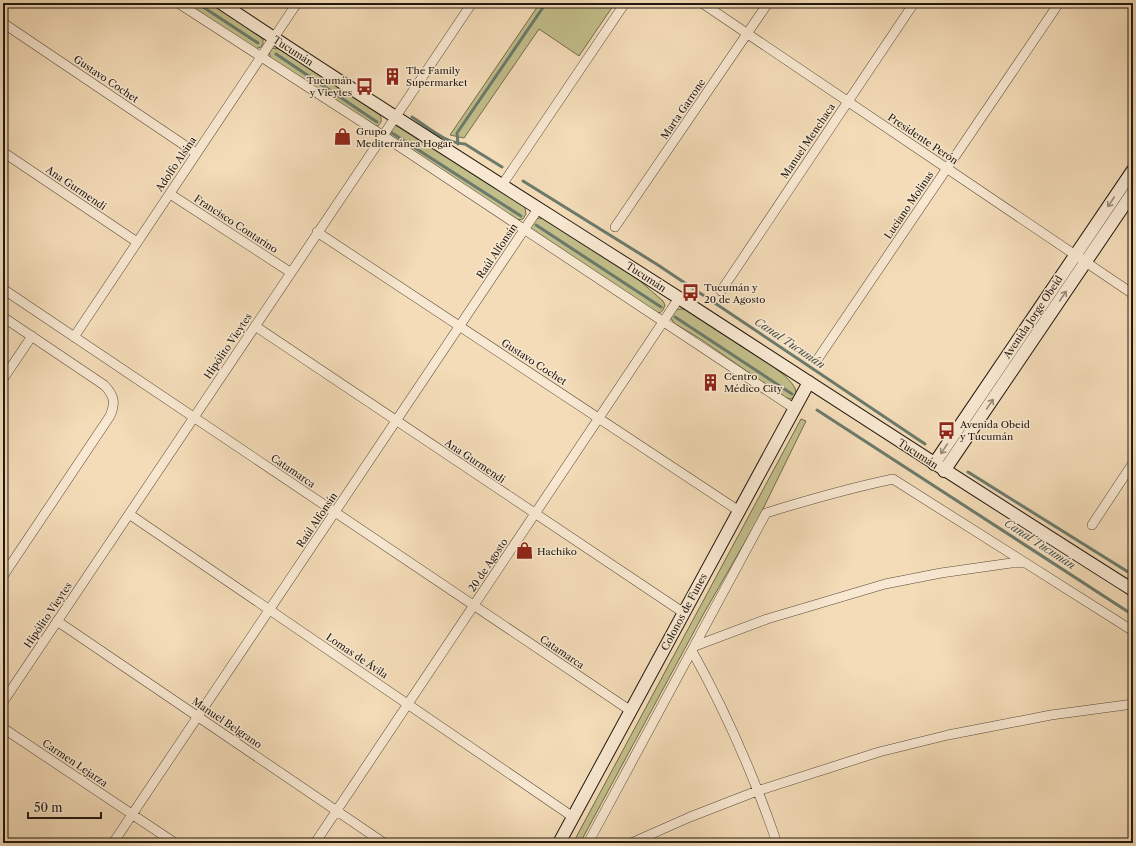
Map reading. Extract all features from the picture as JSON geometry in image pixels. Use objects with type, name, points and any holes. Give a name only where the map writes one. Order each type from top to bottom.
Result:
[{"type":"main road","name":"Tucumán","points":[[221,3],[394,117],[679,298],[944,471],[1133,590]]},
{"type":"main road","name":"Avenida Jorge Obeid","points":[[934,464],[1133,170]]},
{"type":"main road","name":"Avenida Jorge Obeid","points":[[944,471],[1133,192]]},
{"type":"main road","name":"Colonos de Funes","points":[[559,843],[809,382]]},
{"type":"street","points":[[178,3],[382,136],[794,409]]},
{"type":"street","name":"Adolfo Alsina","points":[[74,337],[297,3]]},
{"type":"street","name":"Hipólito Vieytes","points":[[3,702],[290,272],[472,3]]},
{"type":"street","points":[[502,185],[625,3]]},
{"type":"street","name":"Presidente Perón","points":[[702,3],[1133,294]]},
{"type":"street","name":"Marta Garrone","points":[[615,226],[768,3]]},
{"type":"street","name":"Manuel Menchaca","points":[[721,291],[914,3]]},
{"type":"street","name":"Luciano Molinas","points":[[817,360],[1059,3]]},
{"type":"street","name":"Gustavo Cochet","points":[[3,24],[196,153]]},
{"type":"street","name":"Ana Gurmendi","points":[[3,152],[137,242]]},
{"type":"street","name":"Francisco Contarino","points":[[170,194],[290,272]]},
{"type":"street","name":"Raúl Alfonsín","points":[[113,843],[538,208]]},
{"type":"street","name":"Gustavo Cochet","points":[[318,232],[739,511]]},
{"type":"street","name":"Catamarca","points":[[3,289],[631,711]]},
{"type":"street","name":"20 de Agosto","points":[[315,843],[679,298]]},
{"type":"street","points":[[3,317],[104,385],[111,392],[114,400],[114,408],[110,416],[3,576]]},
{"type":"street","name":"Ana Gurmendi","points":[[254,326],[684,613]]},
{"type":"street","points":[[3,379],[32,336]]},
{"type":"street","points":[[1092,525],[1133,463]]},
{"type":"street","points":[[588,843],[766,513],[810,499],[893,479],[1133,631]]},
{"type":"street","name":"Lomas de Ávila","points":[[129,514],[573,817]]},
{"type":"street","points":[[693,648],[767,619],[885,584],[948,572],[1024,562]]},
{"type":"street","name":"Manuel Belgrano","points":[[57,621],[384,843]]},
{"type":"street","points":[[693,648],[726,716],[777,843]]},
{"type":"street","points":[[631,843],[690,817],[757,791],[879,752],[948,735],[1051,715],[1133,704]]},
{"type":"street","name":"Carmen Lejarza","points":[[3,728],[175,843]]},
{"type":"shaded area","points":[[187,3],[212,3],[263,39],[263,44],[261,47],[255,49]]},
{"type":"shaded area","points":[[540,3],[615,3],[579,56],[539,29],[464,138],[450,135]]},
{"type":"shaded area","points":[[272,48],[280,49],[380,115],[381,120],[378,126],[373,126],[271,59],[269,52]]},
{"type":"shaded area","points":[[395,125],[518,201],[525,208],[526,214],[523,219],[516,220],[388,135]]},
{"type":"shaded area","points":[[539,218],[546,219],[632,274],[663,301],[665,305],[663,310],[660,313],[656,312],[530,229],[533,220]]},
{"type":"shaded area","points":[[679,309],[685,309],[710,324],[745,346],[777,369],[795,388],[795,397],[791,399],[784,397],[702,340],[674,323],[671,316]]},
{"type":"shaded area","points":[[801,419],[806,421],[757,521],[704,613],[580,843],[573,843]]},
{"type":"waterway","name":"Canal Tucumán","points":[[197,3],[258,43]]},
{"type":"waterway","points":[[458,144],[457,133],[546,3]]},
{"type":"waterway","name":"Canal Tucumán","points":[[276,54],[377,122]]},
{"type":"waterway","name":"Canal Tucumán","points":[[412,117],[444,138],[465,144],[502,167]]},
{"type":"waterway","name":"Canal Tucumán","points":[[392,133],[521,216]]},
{"type":"waterway","name":"Canal Tucumán","points":[[523,181],[658,265],[925,444]]},
{"type":"waterway","name":"Canal Tucumán","points":[[536,225],[661,307]]},
{"type":"waterway","name":"Canal Tucumán","points":[[675,317],[792,394]]},
{"type":"waterway","name":"Canal Tucumán","points":[[817,410],[1133,615]]},
{"type":"waterway","name":"Canal Tucumán","points":[[968,472],[1133,575]]},
{"type":"place","name":"The Family Supermarket","points":[[393,76]]},
{"type":"place","name":"Tucumán y Vieytes","points":[[365,86]]},
{"type":"place","name":"Grupo Mediterránea Hogar","points":[[343,137]]},
{"type":"place","name":"Tucumán y 20 de Agosto","points":[[691,293]]},
{"type":"place","name":"Centro Médico City","points":[[711,382]]},
{"type":"place","name":"Avenida Obeid y Tucumán","points":[[947,430]]},
{"type":"place","name":"Hachiko","points":[[524,551]]}]
